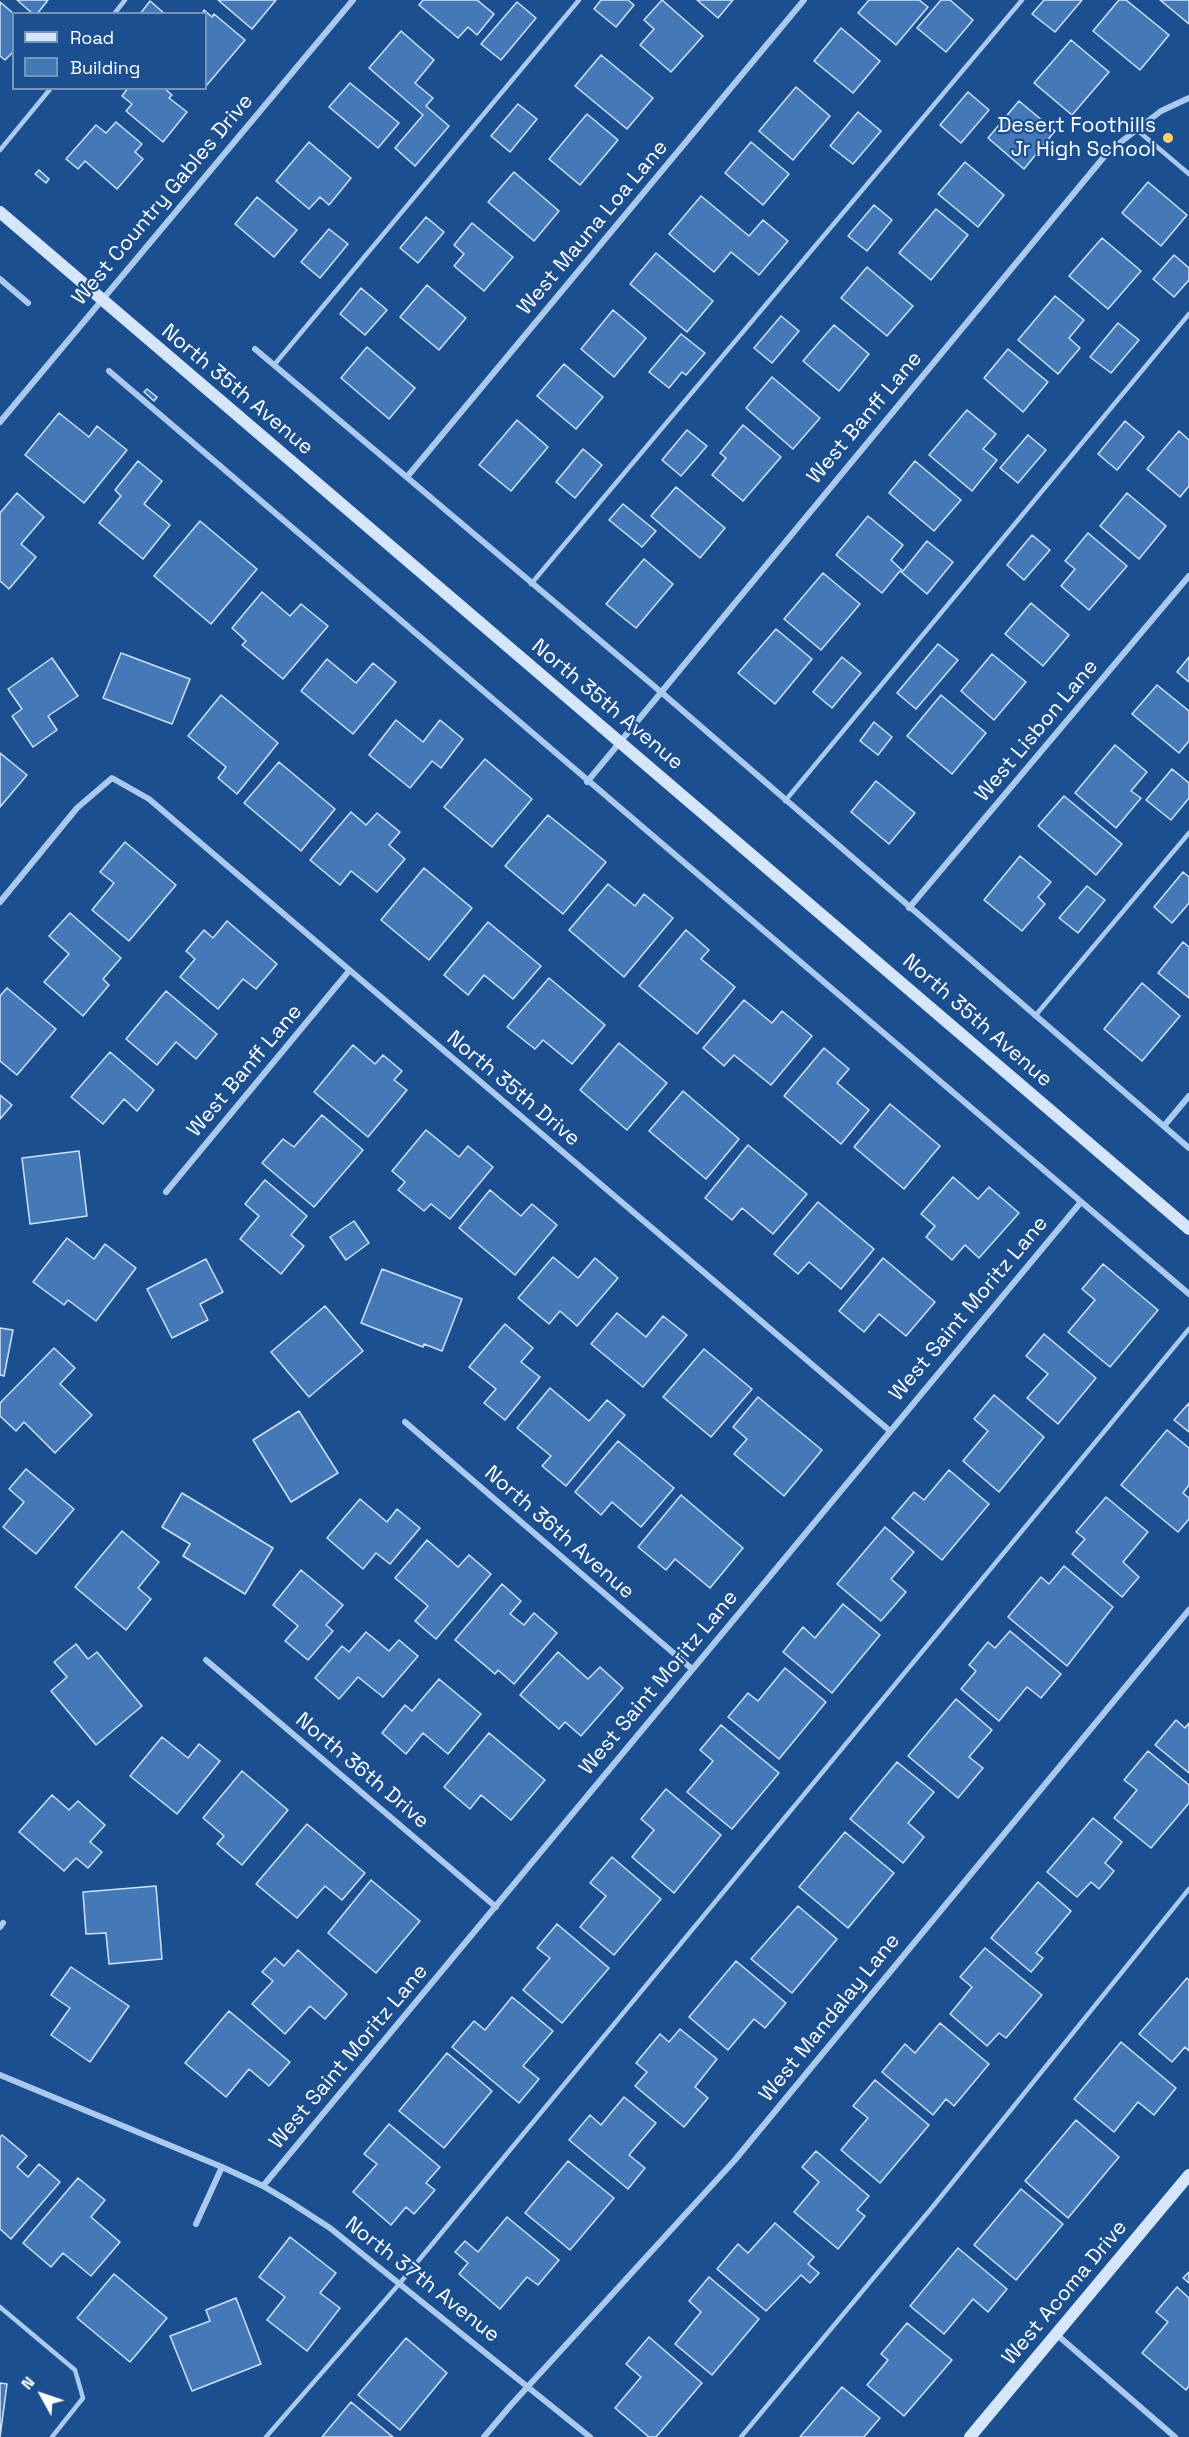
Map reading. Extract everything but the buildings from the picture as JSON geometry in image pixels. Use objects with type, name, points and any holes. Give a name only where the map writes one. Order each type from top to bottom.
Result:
[{"type":"main road","name":"North 35th Avenue","points":[[0,212],[1189,1229]]},
{"type":"main road","name":"West Acoma Drive","points":[[970,2437],[1189,2175]]},
{"type":"street","name":"West Country Gables Drive","points":[[0,422],[353,0]]},
{"type":"street","name":"West Mauna Loa Lane","points":[[407,477],[804,0]]},
{"type":"street","name":"West Banff Lane","points":[[587,782],[1108,152],[1161,111],[1189,98]]},
{"type":"street","points":[[0,279],[28,303]]},
{"type":"street","name":"North 35th Avenue","points":[[255,349],[661,692],[1189,1148]]},
{"type":"street","points":[[109,371],[587,782],[1189,1294]]},
{"type":"street","name":"West Lisbon Lane","points":[[909,908],[1189,576]]},
{"type":"street","name":"North 35th Drive","points":[[0,902],[77,808],[112,778],[149,799],[890,1431]]},
{"type":"street","name":"West Banff Lane","points":[[166,1192],[349,971]]},
{"type":"street","points":[[1164,1126],[1189,1096]]},
{"type":"street","name":"West Saint Moritz Lane","points":[[263,2186],[1081,1202]]},
{"type":"street","name":"North 36th Avenue","points":[[405,1422],[692,1669]]},
{"type":"street","name":"West Mandalay Lane","points":[[484,2437],[734,2161],[1189,1610]]},
{"type":"street","name":"North 36th Drive","points":[[206,1660],[496,1907]]},
{"type":"street","name":"North 37th Avenue","points":[[0,2075],[263,2186],[330,2228],[590,2437]]},
{"type":"street","points":[[196,2224],[222,2167]]},
{"type":"street","points":[[1056,2334],[1175,2437]]},
{"type":"lane","points":[[116,12],[125,0]]},
{"type":"lane","points":[[274,365],[579,0]]},
{"type":"lane","points":[[531,584],[1022,0]]},
{"type":"lane","points":[[0,150],[49,90]]},
{"type":"lane","points":[[1137,130],[1189,174]]},
{"type":"lane","points":[[785,801],[1189,314]]},
{"type":"lane","points":[[1035,1016],[1189,833]]},
{"type":"lane","points":[[266,2437],[400,2283],[1189,1329]]},
{"type":"lane","points":[[741,2437],[935,2204],[1189,1889]]},
{"type":"lane","points":[[0,2307],[75,2370],[83,2398],[52,2437]]},
{"type":"place","name":"Desert Foothills Jr High School","points":[[1168,138]]}]
